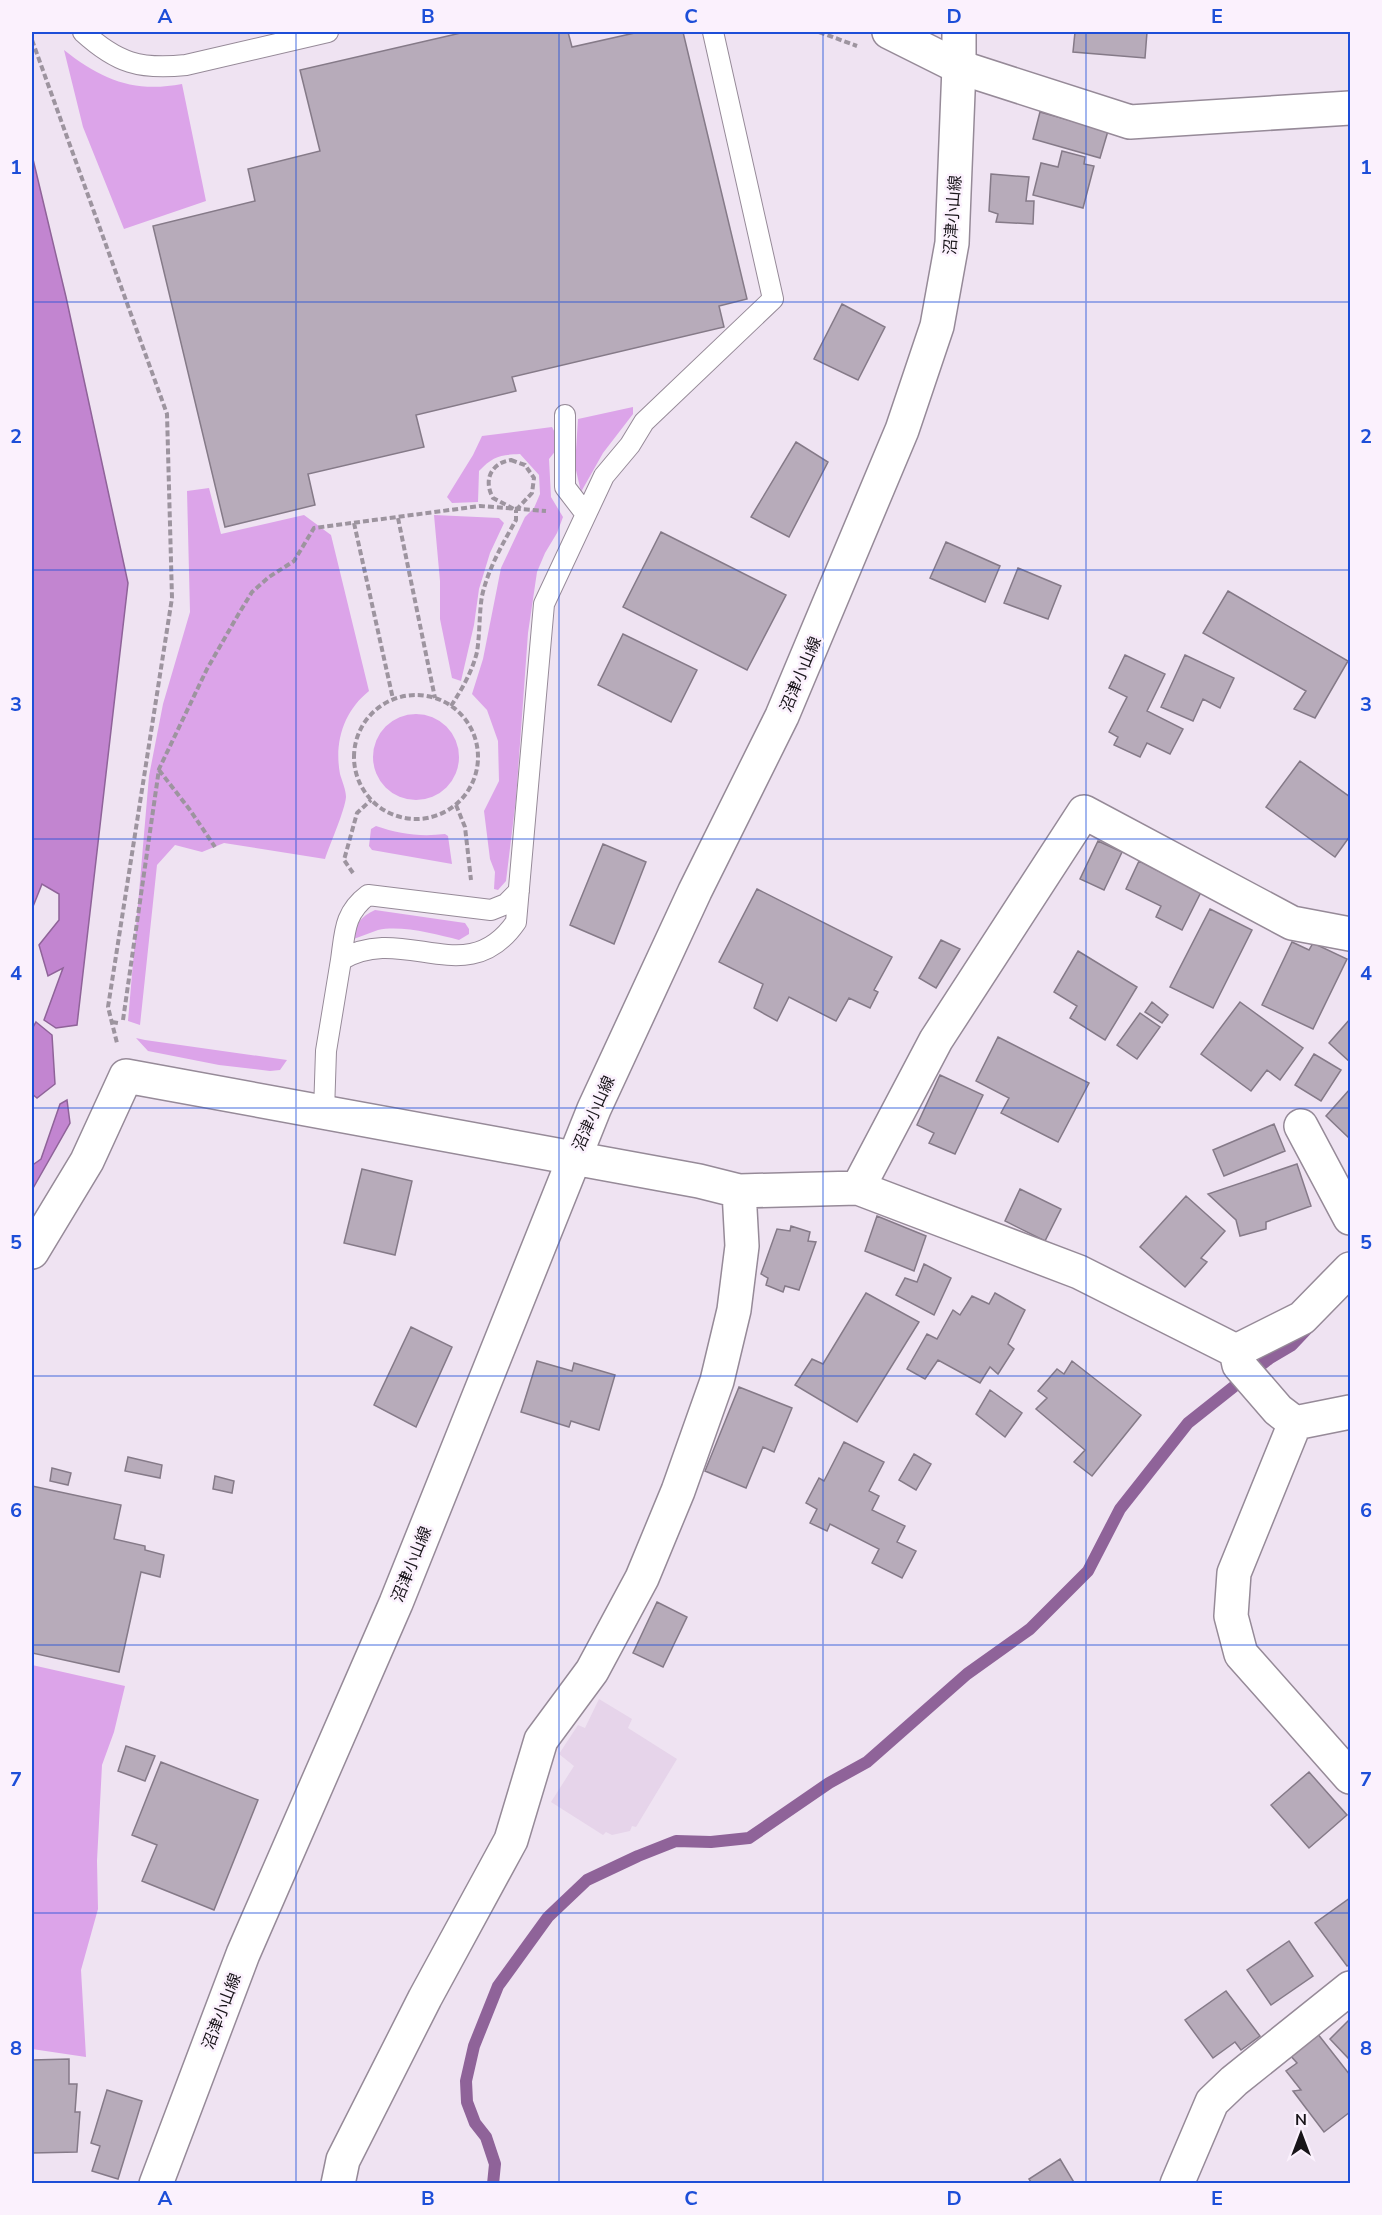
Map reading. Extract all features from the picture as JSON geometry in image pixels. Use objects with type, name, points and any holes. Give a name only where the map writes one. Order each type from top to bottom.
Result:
[{"type":"street","points":[[889,32],[959,67],[1130,122],[1350,108]]},
{"type":"street","name":"沼津小山線","points":[[156,2184],[243,1954],[396,1603],[573,1159],[694,891],[782,716],[902,430],[937,326],[952,243],[959,32]]},
{"type":"street","points":[[858,1188],[936,1040],[1084,812],[1292,923],[1350,934]]},
{"type":"street","points":[[32,1252],[87,1161],[126,1076],[699,1181],[739,1191],[858,1188],[1079,1272],[1238,1358],[1286,1417]]},
{"type":"street","points":[[1301,1126],[1350,1218]]},
{"type":"street","points":[[338,2184],[343,2160],[425,1998],[511,1840],[541,1740],[592,1671],[642,1578],[678,1491],[717,1381],[734,1310],[742,1246],[739,1191]]},
{"type":"street","points":[[1238,1358],[1302,1318],[1350,1269]]},
{"type":"street","points":[[1286,1417],[1350,1412]]},
{"type":"street","points":[[1286,1417],[1233,1573],[1232,1616],[1241,1654],[1350,1777]]},
{"type":"street","points":[[1177,2184],[1212,2103],[1233,2081],[1350,1988]]},
{"type":"lane","points":[[82,32],[113,57],[162,68],[186,65],[328,32]]},
{"type":"lane","points":[[341,960],[350,954],[376,947],[466,956],[480,953],[506,937],[516,922],[544,604],[604,476],[630,445],[644,422],[773,299],[713,32]]},
{"type":"lane","points":[[566,415],[565,487],[585,513]]},
{"type":"lane","points":[[324,1112],[326,1052],[345,931],[356,904],[368,895],[491,910],[506,904],[519,891]]},
{"type":"path","points":[[32,40],[167,414],[172,598],[108,1006],[126,1076]]},
{"type":"path","points":[[451,706],[466,683],[477,651],[482,597],[489,573],[516,520],[516,510],[532,493],[534,478],[525,465],[511,460],[504,461],[492,470],[489,477],[490,492],[499,503],[516,510]]},
{"type":"path","points":[[112,1022],[121,1022],[159,769],[207,669],[252,592],[269,577],[294,561],[314,528],[480,506],[585,513]]},
{"type":"path","points":[[398,518],[435,698]]},
{"type":"path","points":[[354,524],[393,699]]},
{"type":"path","points":[[424,695],[435,698],[444,701],[460,713],[472,730],[478,749],[477,770],[469,789],[456,805],[438,816],[418,819],[397,817],[378,807],[364,793],[355,774],[353,754],[357,734],[368,716],[384,703],[403,696],[424,695]]},
{"type":"path","points":[[159,769],[214,847]]},
{"type":"path","points":[[368,895],[344,860],[357,813],[371,800]]},
{"type":"path","points":[[456,805],[465,827],[475,908]]},
{"type":"shaded area","points":[[64,50],[92,69],[119,82],[149,87],[182,84],[206,201],[124,229],[83,127]]},
{"type":"shaded area","points":[[32,155],[66,297],[128,583],[77,1025],[56,1028],[44,1020],[63,968],[48,976],[39,945],[59,920],[59,894],[42,884],[32,909]]},
{"type":"shaded area","points":[[633,407],[633,414],[603,453],[581,492],[575,466],[578,419]]},
{"type":"shaded area","points":[[552,427],[561,444],[549,459],[551,497],[563,517],[537,572],[528,633],[516,799],[506,881],[498,890],[494,889],[495,872],[490,859],[484,811],[499,781],[498,741],[487,710],[472,694],[483,659],[501,568],[525,517],[534,508],[540,494],[539,475],[520,454],[502,456],[488,462],[479,471],[478,502],[452,503],[447,497],[482,436]]},
{"type":"shaded area","points":[[209,488],[221,534],[304,515],[331,535],[369,691],[353,708],[340,739],[338,762],[346,797],[325,859],[224,843],[202,852],[175,845],[157,865],[140,1025],[128,1021],[149,776],[163,704],[190,612],[187,491]]},
{"type":"shaded area","points":[[434,515],[499,518],[504,523],[490,553],[479,589],[474,625],[461,681],[452,678],[440,619],[440,581]]},
{"type":"shaded area","points":[[416,714],[440,721],[452,733],[459,757],[452,781],[440,793],[416,800],[392,793],[380,781],[373,757],[380,733],[392,721]]},
{"type":"shaded area","points":[[376,826],[410,834],[445,834],[448,836],[452,864],[372,850],[369,846],[371,829]]},
{"type":"shaded area","points":[[375,910],[465,923],[469,934],[459,940],[418,931],[387,929],[351,940],[359,922]]},
{"type":"shaded area","points":[[36,1022],[52,1035],[55,1084],[37,1098],[32,1094],[32,1029]]},
{"type":"shaded area","points":[[136,1038],[287,1060],[280,1070],[270,1071],[219,1065],[148,1051]]},
{"type":"shaded area","points":[[67,1100],[70,1123],[32,1190],[32,1163],[41,1159],[60,1104]]},
{"type":"shaded area","points":[[32,1665],[125,1686],[114,1732],[102,1765],[97,1861],[98,1909],[81,1970],[86,2057],[32,2049]]},
{"type":"shaded area","points":[[599,1699],[632,1719],[628,1728],[677,1759],[636,1827],[632,1826],[630,1831],[612,1835],[606,1832],[603,1835],[551,1802],[574,1766],[559,1754],[578,1725],[585,1728]]},
{"type":"building","points":[[465,32],[568,32],[572,47],[639,32],[683,32],[747,299],[719,306],[724,327],[512,377],[516,391],[416,415],[424,447],[308,474],[315,505],[225,527],[153,226],[255,201],[248,169],[320,151],[300,70]]},
{"type":"building","points":[[1075,32],[1147,32],[1145,58],[1073,52]]},
{"type":"building","points":[[1040,112],[1108,131],[1100,158],[1033,139]]},
{"type":"building","points":[[1062,151],[1085,157],[1084,164],[1094,166],[1083,208],[1033,195],[1041,163],[1058,167]]},
{"type":"building","points":[[991,174],[1029,177],[1026,201],[1034,201],[1033,224],[996,222],[998,214],[989,211]]},
{"type":"building","points":[[842,304],[885,327],[858,380],[814,359]]},
{"type":"building","points":[[796,442],[828,462],[789,537],[751,517]]},
{"type":"building","points":[[661,532],[786,595],[747,670],[623,607]]},
{"type":"building","points":[[946,542],[1000,566],[985,602],[930,578]]},
{"type":"building","points":[[1018,568],[1061,586],[1048,619],[1004,603]]},
{"type":"building","points":[[1228,591],[1348,661],[1315,718],[1294,709],[1306,691],[1203,633]]},
{"type":"building","points":[[623,634],[697,670],[671,722],[598,685]]},
{"type":"building","points":[[1125,655],[1165,674],[1147,711],[1183,729],[1170,754],[1147,743],[1140,757],[1114,745],[1118,737],[1109,732],[1127,697],[1109,688]]},
{"type":"building","points":[[1185,655],[1234,678],[1220,708],[1203,699],[1193,721],[1161,707]]},
{"type":"building","points":[[1300,761],[1350,797],[1350,836],[1335,857],[1266,807]]},
{"type":"building","points":[[1098,841],[1122,852],[1104,890],[1080,879]]},
{"type":"building","points":[[603,844],[646,862],[614,944],[570,925]]},
{"type":"building","points":[[1139,861],[1201,892],[1182,930],[1156,917],[1161,906],[1126,889]]},
{"type":"building","points":[[757,889],[892,957],[874,990],[878,992],[870,1008],[849,998],[836,1021],[789,997],[777,1021],[754,1008],[763,984],[719,962]]},
{"type":"building","points":[[1210,909],[1252,930],[1213,1008],[1170,987]]},
{"type":"building","points":[[941,940],[960,949],[936,988],[919,978]]},
{"type":"building","points":[[1292,942],[1309,950],[1313,943],[1347,959],[1313,1029],[1262,1005]]},
{"type":"building","points":[[1078,951],[1137,987],[1105,1040],[1070,1018],[1077,1006],[1054,992]]},
{"type":"building","points":[[1152,1002],[1168,1015],[1162,1023],[1145,1012]]},
{"type":"building","points":[[1240,1002],[1303,1048],[1280,1080],[1267,1070],[1251,1091],[1201,1054]]},
{"type":"building","points":[[1140,1013],[1160,1027],[1137,1059],[1117,1045]]},
{"type":"building","points":[[1350,1019],[1350,1062],[1329,1043]]},
{"type":"building","points":[[998,1037],[1089,1083],[1058,1142],[1001,1113],[1009,1098],[976,1081]]},
{"type":"building","points":[[1314,1054],[1341,1070],[1321,1101],[1295,1085]]},
{"type":"building","points":[[940,1075],[983,1095],[955,1154],[929,1143],[934,1133],[917,1125]]},
{"type":"building","points":[[1350,1089],[1350,1136],[1349,1138],[1326,1116]]},
{"type":"building","points":[[1274,1124],[1285,1151],[1224,1176],[1213,1150]]},
{"type":"building","points":[[1297,1164],[1311,1206],[1266,1222],[1266,1229],[1240,1236],[1236,1220],[1208,1194]]},
{"type":"building","points":[[362,1169],[412,1181],[395,1255],[344,1243]]},
{"type":"building","points":[[1020,1189],[1061,1209],[1045,1241],[1005,1221]]},
{"type":"building","points":[[1186,1196],[1225,1231],[1201,1258],[1207,1262],[1185,1287],[1140,1247]]},
{"type":"building","points":[[877,1216],[926,1236],[914,1271],[865,1251]]},
{"type":"building","points":[[791,1226],[810,1232],[808,1241],[816,1242],[799,1290],[785,1286],[783,1292],[766,1285],[768,1278],[761,1274],[777,1229],[790,1231]]},
{"type":"building","points":[[924,1264],[951,1278],[934,1315],[896,1295],[905,1278],[917,1282]]},
{"type":"building","points":[[866,1293],[919,1322],[857,1422],[795,1385],[812,1359],[823,1364]]},
{"type":"building","points":[[995,1293],[1025,1310],[1008,1344],[1014,1349],[998,1374],[990,1367],[980,1383],[938,1360],[925,1379],[907,1369],[927,1334],[937,1339],[953,1310],[960,1315],[972,1296],[989,1304]]},
{"type":"building","points":[[411,1327],[452,1347],[416,1427],[374,1405]]},
{"type":"building","points":[[537,1361],[572,1371],[574,1363],[615,1375],[599,1430],[571,1421],[569,1427],[521,1412]]},
{"type":"building","points":[[1072,1361],[1141,1415],[1092,1476],[1074,1462],[1085,1450],[1036,1409],[1047,1398],[1038,1391],[1057,1369],[1064,1374]]},
{"type":"building","points":[[739,1387],[792,1408],[774,1452],[763,1447],[746,1488],[705,1471]]},
{"type":"building","points":[[990,1390],[1022,1413],[1005,1437],[976,1414]]},
{"type":"building","points":[[844,1442],[884,1462],[869,1491],[879,1496],[872,1510],[905,1526],[897,1542],[916,1551],[902,1578],[872,1563],[879,1549],[830,1524],[827,1531],[810,1523],[817,1509],[806,1503],[819,1478],[824,1481]]},
{"type":"building","points":[[914,1454],[931,1464],[916,1490],[899,1480]]},
{"type":"building","points":[[128,1457],[162,1465],[160,1478],[125,1471]]},
{"type":"building","points":[[52,1468],[71,1473],[68,1485],[50,1481]]},
{"type":"building","points":[[215,1476],[234,1481],[232,1493],[213,1489]]},
{"type":"building","points":[[32,1486],[121,1505],[114,1539],[145,1546],[145,1550],[164,1555],[160,1577],[141,1572],[119,1672],[32,1653]]},
{"type":"building","points":[[657,1602],[687,1617],[663,1667],[633,1653]]},
{"type":"building","points":[[126,1746],[155,1756],[145,1781],[118,1771]]},
{"type":"building","points":[[161,1762],[258,1800],[214,1910],[142,1881],[157,1845],[132,1835]]},
{"type":"building","points":[[1309,1772],[1347,1815],[1309,1848],[1271,1805]]},
{"type":"building","points":[[1350,1898],[1350,1964],[1347,1966],[1315,1923]]},
{"type":"building","points":[[1289,1941],[1313,1976],[1271,2005],[1247,1970]]},
{"type":"building","points":[[1226,1991],[1260,2036],[1241,2050],[1235,2042],[1213,2058],[1185,2020]]},
{"type":"building","points":[[1350,2019],[1350,2060],[1330,2039]]},
{"type":"building","points":[[1317,2033],[1350,2075],[1350,2112],[1324,2132],[1293,2091],[1301,2090],[1286,2071],[1297,2063],[1289,2054]]},
{"type":"building","points":[[69,2059],[69,2084],[77,2084],[75,2112],[80,2112],[77,2152],[32,2153],[32,2060]]},
{"type":"building","points":[[107,2090],[142,2101],[118,2179],[92,2171],[100,2146],[91,2143]]},
{"type":"building","points":[[1060,2159],[1075,2184],[1032,2184],[1029,2179]]},
{"type":"waterway","points":[[493,2184],[495,2164],[486,2137],[475,2123],[467,2102],[466,2081],[474,2046],[498,1986],[548,1917],[587,1880],[676,1841],[711,1842],[749,1838],[829,1783],[867,1762],[967,1674],[1030,1629],[1088,1571],[1120,1509],[1188,1423],[1270,1358],[1292,1345],[1309,1327]]}]
